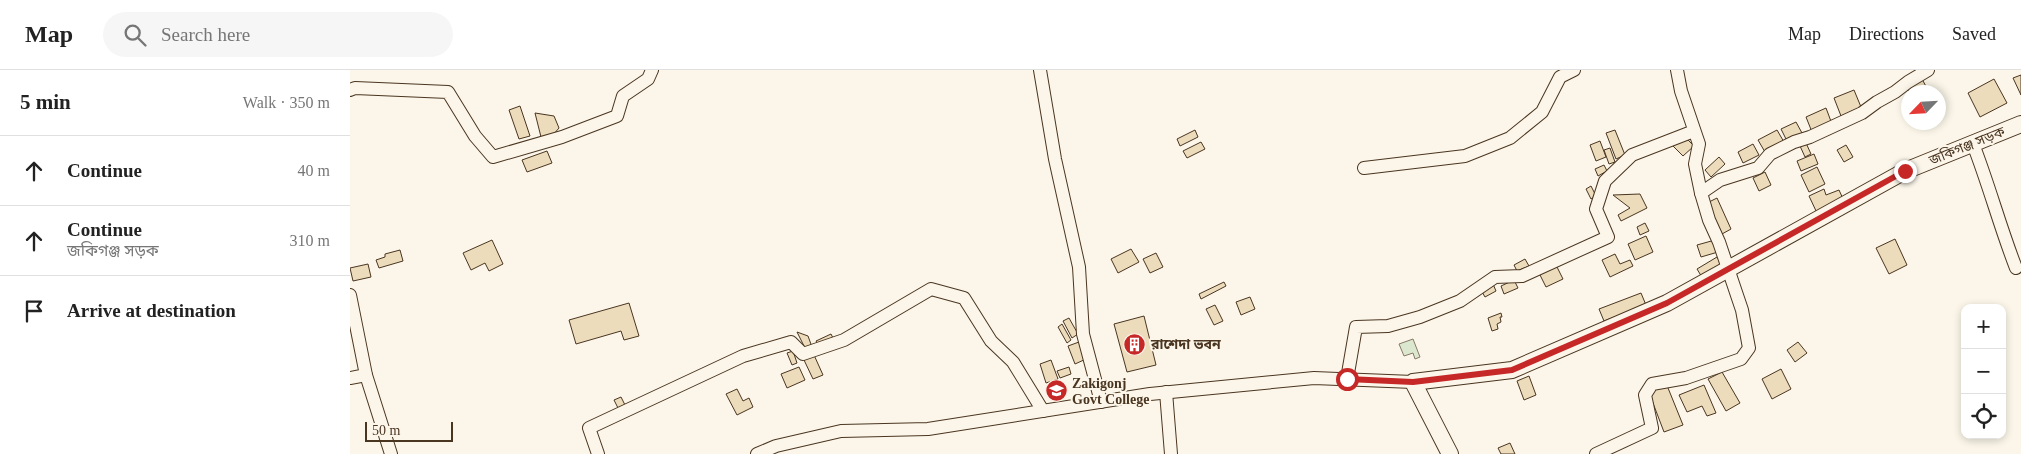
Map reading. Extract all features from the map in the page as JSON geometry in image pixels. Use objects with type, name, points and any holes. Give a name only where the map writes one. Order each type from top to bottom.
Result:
[{"type":"main road","name":"জকিগঞ্জ সড়ক","points":[[1413,382],[1512,370],[1667,303],[1905,171],[2020,128]]},
{"type":"main road","points":[[1413,382],[1450,454]]},
{"type":"street","points":[[350,90],[355,88],[448,92],[475,136],[493,157],[562,137],[617,116],[622,96],[648,79],[652,70]]},
{"type":"street","points":[[1040,70],[1055,159],[1079,267],[1083,334],[1101,402]]},
{"type":"street","points":[[1364,168],[1465,156],[1510,138],[1542,112],[1560,77],[1574,70]]},
{"type":"street","points":[[1596,454],[1652,428],[1645,394],[1652,384],[1686,378],[1741,359],[1749,348],[1742,310],[1709,220],[1701,192],[1695,164],[1699,144],[1681,91],[1677,70]]},
{"type":"street","points":[[1701,192],[1720,180],[1758,168],[1770,154],[1794,142],[1810,137],[1862,113],[1928,70]]},
{"type":"street","points":[[1347,379],[1356,327],[1388,326],[1420,317],[1460,301],[1495,277],[1522,276],[1608,237],[1596,209],[1605,181],[1632,155],[1694,131]]},
{"type":"street","points":[[1974,144],[1990,189],[2002,232],[2016,268]]},
{"type":"street","points":[[598,454],[589,428],[743,356],[791,342],[803,354],[844,340],[931,289],[964,298],[991,341],[1014,362],[1042,411]]},
{"type":"street","points":[[350,294],[366,375],[391,454]]},
{"type":"street","points":[[350,378],[366,375]]},
{"type":"street","points":[[757,454],[776,446],[841,431],[928,429],[1166,392],[1314,378],[1413,382]]},
{"type":"street","points":[[1166,392],[1172,454]]},
{"type":"green space","points":[[1413,339],[1420,357],[1415,359],[1413,353],[1404,356],[1399,344]]},
{"type":"building","points":[[2021,75],[2021,95],[2013,78]]},
{"type":"building","points":[[1922,79],[1925,85],[1910,85]]},
{"type":"building","points":[[1994,79],[2007,103],[1980,117],[1968,93]]},
{"type":"building","points":[[1854,90],[1861,107],[1841,116],[1834,98]]},
{"type":"building","points":[[520,106],[530,136],[519,139],[509,110]]},
{"type":"building","points":[[1826,108],[1832,124],[1812,132],[1806,117]]},
{"type":"building","points":[[535,113],[554,116],[559,128],[552,136],[541,137]]},
{"type":"building","points":[[1796,122],[1802,133],[1787,141],[1781,129]]},
{"type":"building","points":[[1195,130],[1198,137],[1180,146],[1177,139]]},
{"type":"building","points":[[1615,130],[1625,155],[1616,159],[1606,133]]},
{"type":"building","points":[[1777,130],[1784,142],[1765,152],[1758,140]]},
{"type":"building","points":[[1684,136],[1694,146],[1683,156],[1673,146]]},
{"type":"building","points":[[1600,141],[1606,157],[1596,161],[1590,145]]},
{"type":"building","points":[[1201,142],[1205,149],[1187,158],[1183,151]]},
{"type":"building","points":[[1806,143],[1811,154],[1805,157],[1800,146]]},
{"type":"building","points":[[1753,144],[1759,155],[1743,163],[1738,152]]},
{"type":"building","points":[[1846,145],[1853,157],[1844,162],[1837,150]]},
{"type":"building","points":[[1610,148],[1615,162],[1609,164],[1604,150]]},
{"type":"building","points":[[547,151],[552,163],[527,172],[522,160]]},
{"type":"building","points":[[1814,154],[1818,164],[1801,171],[1797,161]]},
{"type":"building","points":[[1719,157],[1725,164],[1711,177],[1705,170]]},
{"type":"building","points":[[1604,165],[1607,171],[1598,176],[1595,169]]},
{"type":"building","points":[[1817,167],[1825,184],[1809,192],[1801,175]]},
{"type":"building","points":[[1765,172],[1771,185],[1759,191],[1753,178]]},
{"type":"building","points":[[1591,186],[1596,196],[1591,199],[1586,189]]},
{"type":"building","points":[[1824,189],[1826,195],[1839,190],[1844,201],[1817,213],[1809,196]]},
{"type":"building","points":[[1640,194],[1647,208],[1621,221],[1618,215],[1630,208],[1613,195]]},
{"type":"building","points":[[1717,198],[1731,229],[1722,234],[1707,203]]},
{"type":"building","points":[[1645,223],[1649,231],[1640,235],[1637,227]]},
{"type":"building","points":[[1646,236],[1653,252],[1635,260],[1628,244]]},
{"type":"building","points":[[1895,239],[1907,265],[1889,274],[1876,248]]},
{"type":"building","points":[[492,240],[503,264],[489,271],[485,263],[471,270],[463,253]]},
{"type":"building","points":[[1715,240],[1718,252],[1701,257],[1697,245]]},
{"type":"building","points":[[1131,249],[1139,262],[1118,273],[1111,259]]},
{"type":"building","points":[[400,250],[403,261],[379,268],[376,260],[385,257],[385,254]]},
{"type":"building","points":[[1156,253],[1163,267],[1150,273],[1143,259]]},
{"type":"building","points":[[1615,254],[1620,264],[1630,260],[1633,266],[1610,277],[1602,260]]},
{"type":"building","points":[[1717,257],[1724,267],[1703,279],[1697,269]]},
{"type":"building","points":[[1525,259],[1529,266],[1517,271],[1514,265]]},
{"type":"building","points":[[368,264],[371,277],[353,281],[350,268]]},
{"type":"building","points":[[1556,265],[1563,279],[1546,287],[1539,273]]},
{"type":"building","points":[[1514,280],[1518,288],[1504,294],[1501,286]]},
{"type":"building","points":[[1224,282],[1226,286],[1201,299],[1199,294]]},
{"type":"building","points":[[1493,284],[1496,291],[1485,297],[1481,290]]},
{"type":"building","points":[[1641,293],[1646,305],[1604,321],[1599,309]]},
{"type":"building","points":[[1250,297],[1255,309],[1241,315],[1236,302]]},
{"type":"building","points":[[629,303],[639,336],[624,340],[621,331],[576,344],[569,320]]},
{"type":"building","points":[[1215,305],[1223,321],[1214,325],[1206,309]]},
{"type":"building","points":[[1501,313],[1501,322],[1497,324],[1498,329],[1492,331],[1488,318]]},
{"type":"building","name":"রাশেদা ভবন","points":[[1144,316],[1156,365],[1127,372],[1114,324]]},
{"type":"building","points":[[1069,318],[1078,334],[1072,338],[1063,321]]},
{"type":"building","points":[[1062,324],[1071,340],[1067,343],[1058,327]]},
{"type":"building","points":[[797,332],[808,336],[812,347],[805,348]]},
{"type":"building","points":[[831,334],[833,338],[819,346],[816,341]]},
{"type":"building","points":[[1079,342],[1086,359],[1075,364],[1068,346]]},
{"type":"building","points":[[1798,342],[1807,353],[1795,362],[1787,350]]},
{"type":"building","points":[[793,351],[797,363],[792,365],[787,353]]},
{"type":"building","points":[[814,355],[823,375],[813,379],[804,360]]},
{"type":"building","points":[[1051,360],[1058,379],[1046,383],[1040,364]]},
{"type":"building","points":[[799,367],[805,380],[787,388],[781,374]]},
{"type":"building","points":[[1069,367],[1071,374],[1060,378],[1057,371]]},
{"type":"building","points":[[1781,369],[1791,389],[1772,399],[1762,379]]},
{"type":"building","points":[[1722,372],[1740,403],[1726,411],[1708,379]]},
{"type":"building","points":[[1529,376],[1536,395],[1524,400],[1517,381]]},
{"type":"building","points":[[1666,383],[1683,425],[1664,432],[1648,390]]},
{"type":"building","points":[[1704,385],[1716,413],[1707,416],[1702,406],[1687,412],[1679,395]]},
{"type":"building","points":[[737,389],[743,401],[749,398],[753,407],[737,415],[726,394]]},
{"type":"building","points":[[621,397],[625,405],[618,408],[614,400]]},
{"type":"building","points":[[1510,443],[1515,454],[1501,454],[1498,448]]},
{"type":"place","name":"রাশেদা ভবন","points":[[1135,344]]},
{"type":"place","name":"Zakigonj Govt College","points":[[1056,391]]},
{"type":"route","points":[[1347,379],[1413,382],[1512,370],[1667,303],[1905,171]]}]
